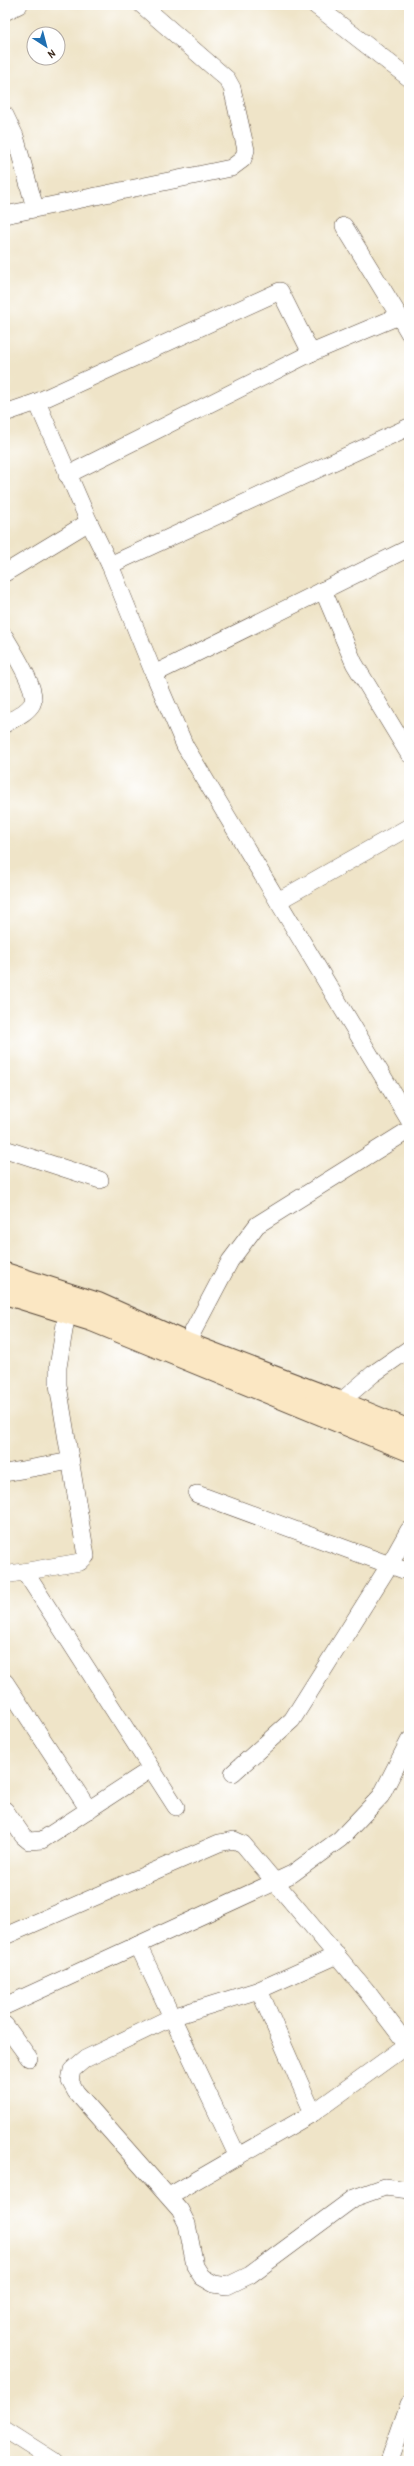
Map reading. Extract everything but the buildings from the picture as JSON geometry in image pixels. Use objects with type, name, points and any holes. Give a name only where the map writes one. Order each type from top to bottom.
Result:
[{"type":"street","points":[[5,215],[231,168],[243,159],[246,150],[232,88],[227,79],[142,5]]},
{"type":"street","points":[[316,5],[409,78]]},
{"type":"street","points":[[5,115],[15,136],[40,208]]},
{"type":"street","points":[[344,226],[409,333]]},
{"type":"street","points":[[8,412],[37,402],[280,290],[311,353]]},
{"type":"street","points":[[67,475],[311,353],[399,316]]},
{"type":"street","points":[[37,402],[67,475],[110,565],[185,746],[409,1120]]},
{"type":"street","points":[[110,565],[409,427]]},
{"type":"street","points":[[5,573],[89,522]]},
{"type":"street","points":[[154,674],[409,548]]},
{"type":"street","points":[[323,590],[354,664],[404,736],[409,754]]},
{"type":"street","points":[[5,636],[30,685],[33,695],[32,703],[28,709],[5,724]]},
{"type":"street","points":[[278,901],[409,827]]},
{"type":"street","points":[[183,1350],[230,1261],[257,1225],[409,1130]]},
{"type":"street","points":[[5,1149],[100,1180]]},
{"type":"street","points":[[5,1274],[183,1350],[332,1409],[409,1432]]},
{"type":"street","points":[[5,1293],[80,1307]]},
{"type":"street","points":[[5,1575],[80,1562],[86,1556],[57,1380],[80,1307]]},
{"type":"street","points":[[332,1409],[373,1374],[409,1349]]},
{"type":"street","points":[[332,1409],[409,1450]]},
{"type":"street","points":[[5,1473],[71,1461]]},
{"type":"street","points":[[197,1494],[409,1572]]},
{"type":"street","points":[[233,1773],[292,1720],[390,1564],[409,1530]]},
{"type":"street","points":[[25,1572],[176,1807]]},
{"type":"street","points":[[5,1682],[89,1810]]},
{"type":"street","points":[[5,2006],[292,1874],[340,1839],[360,1820],[381,1796],[409,1741]]},
{"type":"street","points":[[5,1810],[23,1836],[35,1842],[42,1840],[152,1769]]},
{"type":"street","points":[[5,1936],[219,1843],[234,1840],[242,1844],[277,1882],[337,1955],[408,2046],[313,2113],[169,2196]]},
{"type":"street","points":[[138,1945],[238,2157]]},
{"type":"street","points":[[337,1955],[259,1990],[172,2017],[85,2059],[72,2070],[70,2081],[76,2092],[180,2210],[187,2224],[195,2266],[202,2277],[214,2284],[227,2286],[250,2275],[354,2198],[385,2187],[409,2190]]},
{"type":"street","points":[[259,1990],[313,2113]]},
{"type":"street","points":[[5,2025],[29,2058]]},
{"type":"street","points":[[389,2461],[409,2404]]},
{"type":"street","points":[[5,2430],[54,2461]]}]
